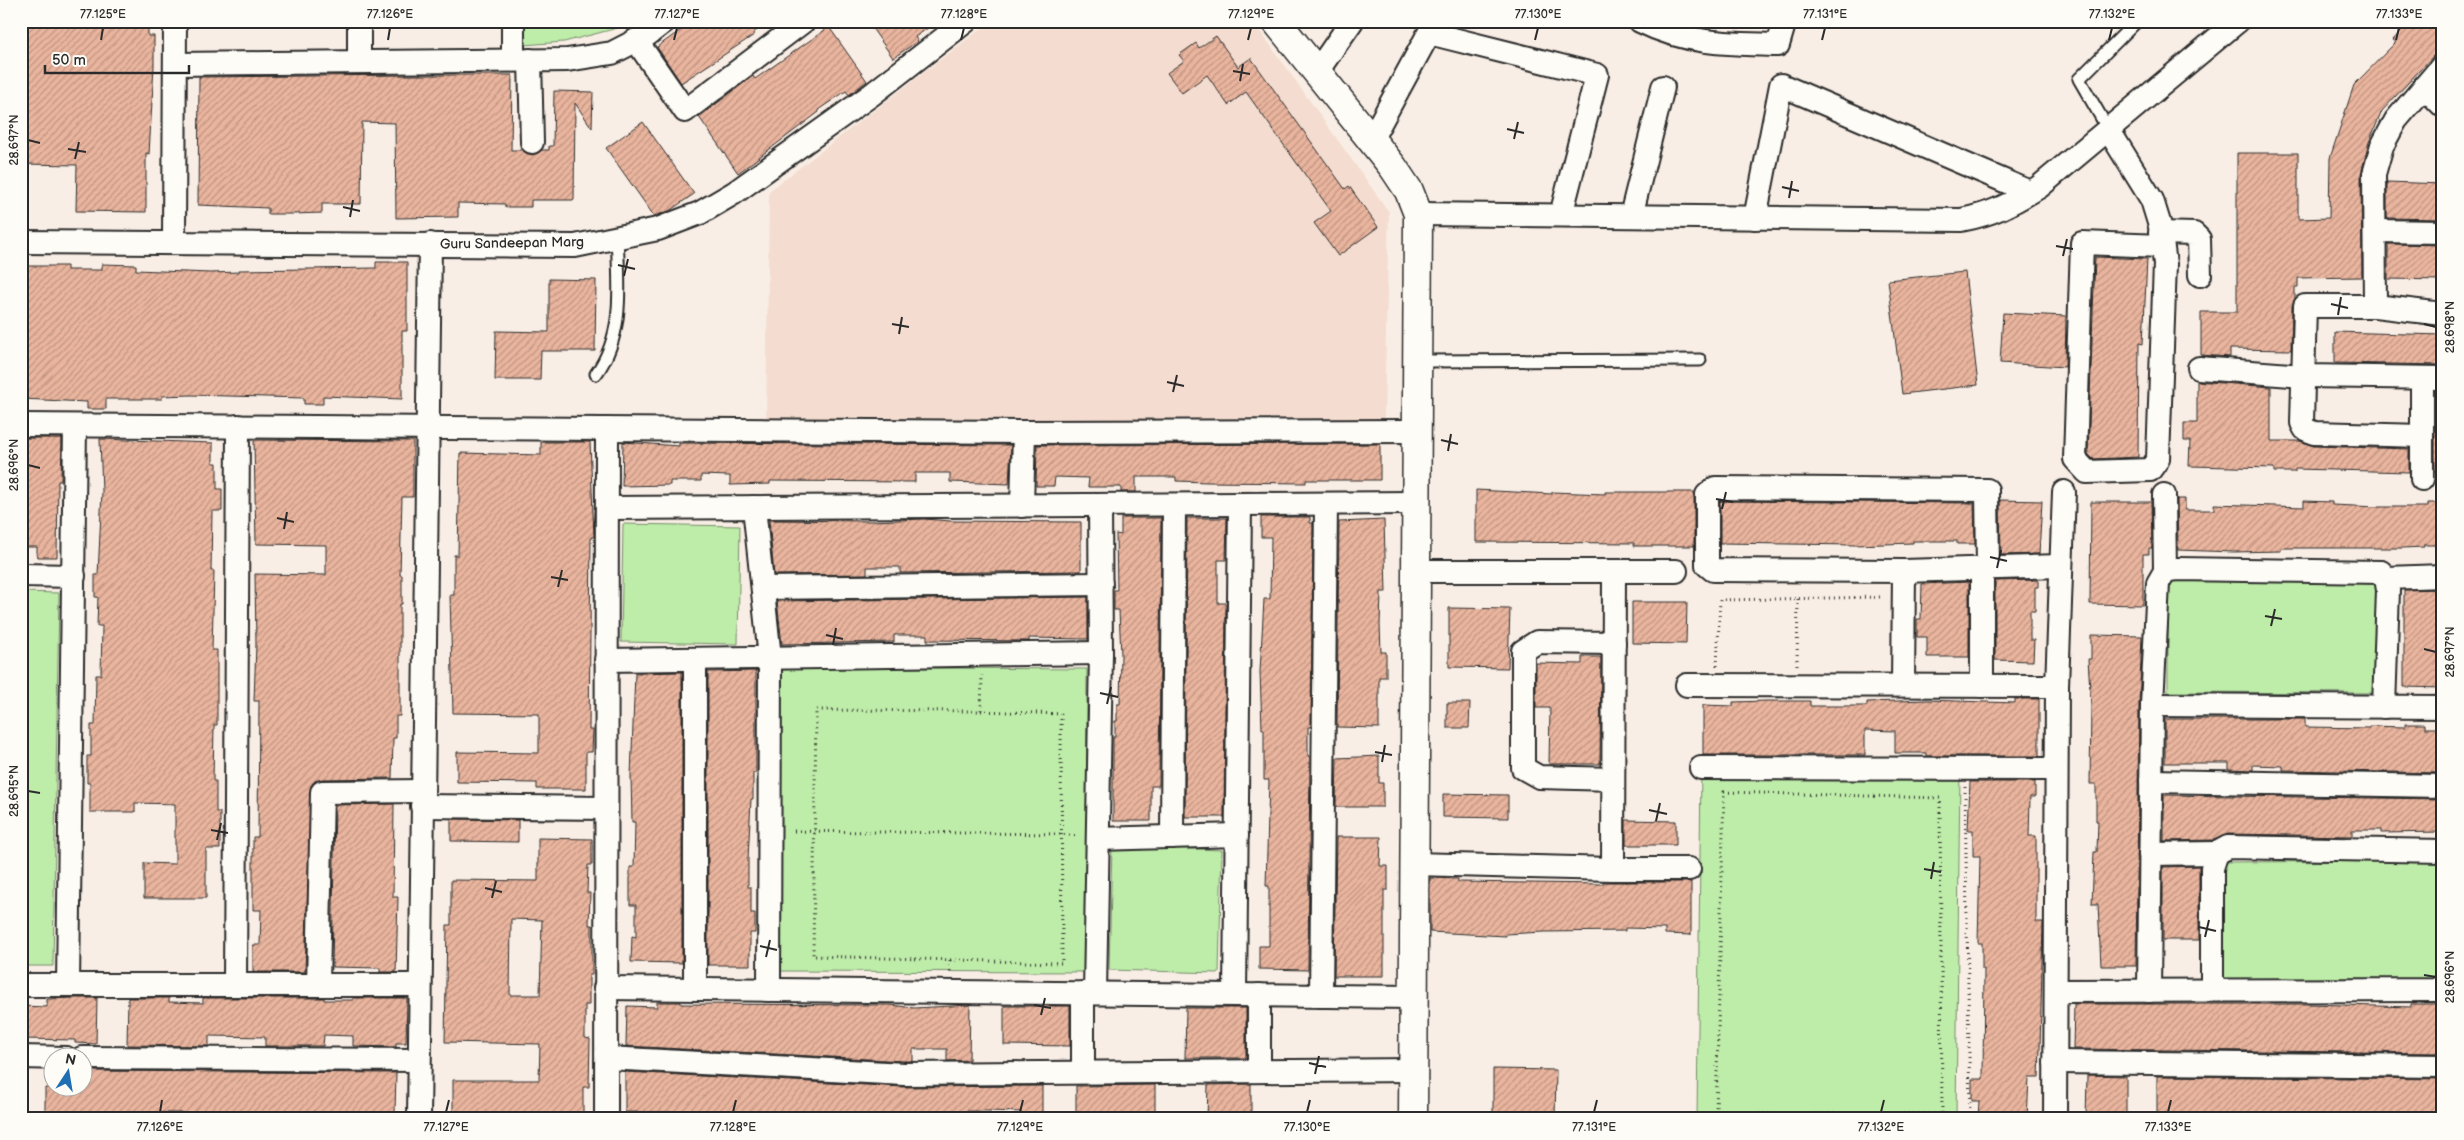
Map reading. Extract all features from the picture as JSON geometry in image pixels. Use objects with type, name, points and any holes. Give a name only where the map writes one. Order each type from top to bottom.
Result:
[{"type":"street","points":[[174,242],[175,21]]},
{"type":"street","points":[[359,21],[359,62]]},
{"type":"street","points":[[513,21],[522,60],[532,142]]},
{"type":"street","points":[[175,64],[567,60],[612,53],[665,21]]},
{"type":"street","points":[[636,40],[685,110],[804,21]]},
{"type":"street","name":"Guru Sandeepan Marg","points":[[21,242],[575,246],[658,228],[700,213],[734,192],[871,95],[966,21]]},
{"type":"street","points":[[1276,21],[1409,191],[1418,214],[1418,431],[1412,997],[1415,1070],[1413,1119]]},
{"type":"street","points":[[1316,72],[1352,21]]},
{"type":"street","points":[[1640,21],[1680,37],[1708,43],[1778,45],[1785,21]]},
{"type":"street","points":[[1418,214],[1961,220],[1986,215],[2007,207],[2030,192],[2238,21]]},
{"type":"street","points":[[1371,140],[1429,33],[1597,75],[1561,215]]},
{"type":"street","points":[[2375,306],[2374,174],[2382,146],[2396,120],[2443,65]]},
{"type":"street","points":[[1755,218],[1781,85],[2030,192]]},
{"type":"street","points":[[1631,216],[1663,87]]},
{"type":"street","points":[[2424,88],[2443,106]]},
{"type":"street","points":[[2108,129],[2152,200],[2162,240],[2165,264],[2158,459],[2150,470],[2087,472],[2075,459],[2082,243],[2162,240],[2194,234],[2199,239],[2200,275]]},
{"type":"street","points":[[2375,231],[2443,232]]},
{"type":"street","points":[[419,1119],[430,244]]},
{"type":"street","points":[[2422,436],[2314,433],[2305,429],[2302,423],[2305,306],[2375,306],[2443,314]]},
{"type":"street","points":[[2199,368],[2304,376],[2432,378],[2422,436],[2422,479]]},
{"type":"street","points":[[21,426],[1024,432],[1418,431]]},
{"type":"street","points":[[68,985],[75,426]]},
{"type":"street","points":[[235,985],[238,426]]},
{"type":"street","points":[[606,1119],[607,429]]},
{"type":"street","points":[[1022,506],[1024,432]]},
{"type":"street","points":[[1982,686],[1985,568],[1987,490],[1715,488],[1707,495],[1707,565],[1709,569],[1904,571],[1985,568],[2060,566]]},
{"type":"street","points":[[2055,1119],[2056,686],[2064,492]]},
{"type":"street","points":[[2149,991],[2152,705],[2158,582],[2165,571],[2164,495]]},
{"type":"street","points":[[607,508],[1416,503]]},
{"type":"street","points":[[1235,994],[1240,504]]},
{"type":"street","points":[[1322,996],[1326,504]]},
{"type":"street","points":[[1083,1072],[1098,839],[1101,653],[1100,505]]},
{"type":"street","points":[[1172,837],[1174,505]]},
{"type":"street","points":[[754,507],[770,658],[769,990]]},
{"type":"street","points":[[2165,571],[2177,568],[2381,572],[2386,578],[2388,590],[2384,707]]},
{"type":"street","points":[[1416,571],[1676,571]]},
{"type":"street","points":[[1613,869],[1614,571]]},
{"type":"street","points":[[1903,685],[1904,571]]},
{"type":"street","points":[[21,576],[74,576]]},
{"type":"street","points":[[2386,578],[2443,576]]},
{"type":"street","points":[[763,588],[1101,584]]},
{"type":"street","points":[[1613,779],[1539,777],[1523,768],[1524,651],[1537,642],[1614,643]]},
{"type":"street","points":[[606,660],[1101,653]]},
{"type":"street","points":[[695,659],[695,989]]},
{"type":"street","points":[[1687,684],[2056,686]]},
{"type":"street","points":[[2152,705],[2443,707]]},
{"type":"street","points":[[1701,768],[2056,769]]},
{"type":"street","points":[[2151,781],[2443,786]]},
{"type":"street","points":[[318,985],[322,792],[605,808]]},
{"type":"street","points":[[1098,839],[1237,835]]},
{"type":"street","points":[[2150,854],[2216,853],[2228,847],[2443,851]]},
{"type":"street","points":[[2212,990],[2212,868],[2216,853]]},
{"type":"street","points":[[1413,864],[1689,869]]},
{"type":"street","points":[[21,984],[420,986]]},
{"type":"street","points":[[2056,991],[2435,990],[2443,986]]},
{"type":"street","points":[[605,988],[1412,997]]},
{"type":"street","points":[[1259,995],[1259,1071]]},
{"type":"street","points":[[21,1057],[42,1057]]},
{"type":"street","points":[[92,1058],[419,1060]]},
{"type":"street","points":[[607,1058],[904,1074],[1415,1070]]},
{"type":"street","points":[[2055,1062],[2443,1066]]},
{"type":"lane","points":[[2108,129],[2079,78],[2137,21]]},
{"type":"lane","points":[[596,374],[606,360],[614,340],[618,315],[617,237]]},
{"type":"lane","points":[[1418,361],[1700,360]]},
{"type":"path","points":[[1717,666],[1720,600],[1904,596]]},
{"type":"path","points":[[1798,599],[1798,665]]},
{"type":"path","points":[[981,711],[983,655]]},
{"type":"path","points":[[816,710],[981,711],[1060,714],[1062,962],[813,956],[816,710]]},
{"type":"path","points":[[1965,769],[1970,1119]]},
{"type":"path","points":[[1724,792],[1940,798],[1942,1114],[1826,1114],[1716,1114],[1724,792]]},
{"type":"path","points":[[770,831],[1061,834]]},
{"type":"path","points":[[1826,1114],[1826,1119]]},
{"type":"shaded area","points":[[991,21],[1253,21],[1389,212],[1384,420],[766,419],[769,191]]},
{"type":"green space","points":[[523,21],[635,21],[629,25],[564,42],[523,45]]},
{"type":"green space","points":[[623,524],[740,526],[738,644],[621,642]]},
{"type":"green space","points":[[2168,580],[2376,581],[2376,693],[2168,692]]},
{"type":"green space","points":[[21,592],[59,593],[53,966],[21,966]]},
{"type":"green space","points":[[782,667],[1087,669],[1086,972],[780,971]]},
{"type":"green space","points":[[1701,768],[1960,771],[1956,1119],[1697,1119]]},
{"type":"green space","points":[[1112,846],[1222,850],[1219,973],[1109,970]]},
{"type":"green space","points":[[2443,861],[2443,980],[2222,980],[2222,862]]},
{"type":"building","points":[[21,21],[148,21],[148,36],[154,36],[154,66],[149,154],[146,153],[146,212],[76,211],[77,165],[21,164]]},
{"type":"building","points":[[681,21],[770,21],[753,33],[754,35],[681,83],[657,47],[685,27]]},
{"type":"building","points":[[867,21],[938,21],[915,37],[918,41],[893,58]]},
{"type":"building","points":[[2410,21],[2443,21],[2443,52],[2433,56],[2382,111],[2369,142],[2361,174],[2362,277],[2298,278],[2298,287],[2295,287],[2295,298],[2292,306],[2291,350],[2230,349],[2230,357],[2201,355],[2201,312],[2237,312],[2237,153],[2298,153],[2298,219],[2329,218],[2330,158],[2354,85],[2396,42],[2393,40]]},
{"type":"building","points":[[829,27],[867,81],[849,95],[846,91],[818,110],[819,112],[738,173],[699,117],[753,76],[755,79]]},
{"type":"building","points":[[1216,36],[1238,67],[1251,58],[1345,189],[1349,186],[1378,227],[1338,256],[1314,223],[1331,211],[1246,92],[1228,105],[1207,75],[1182,93],[1167,73],[1184,61],[1179,55],[1196,43],[1199,48]]},
{"type":"building","points":[[512,75],[511,150],[522,150],[532,155],[542,150],[549,150],[549,146],[553,146],[554,91],[593,92],[592,128],[575,103],[574,200],[531,200],[531,207],[505,207],[505,204],[458,203],[458,217],[396,218],[395,123],[362,122],[361,204],[322,204],[322,213],[293,214],[268,214],[268,208],[198,205],[199,77]]},
{"type":"building","points":[[643,122],[694,194],[669,211],[654,216],[606,148]]},
{"type":"building","points":[[2387,182],[2443,184],[2443,219],[2387,218]]},
{"type":"building","points":[[2388,244],[2443,245],[2443,280],[2388,279]]},
{"type":"building","points":[[2095,257],[2147,259],[2143,344],[2139,343],[2138,457],[2093,459],[2088,454]]},
{"type":"building","points":[[376,262],[407,262],[407,331],[402,331],[402,399],[323,396],[323,404],[304,404],[304,398],[191,395],[162,396],[162,399],[106,399],[106,409],[87,409],[87,402],[21,399],[21,266],[67,266],[67,270],[102,270],[102,264],[136,265],[136,270],[210,273],[239,272],[239,270],[376,268]]},
{"type":"building","points":[[1965,272],[1978,385],[1902,394],[1888,280]]},
{"type":"building","points":[[549,279],[596,280],[595,351],[541,351],[540,380],[495,380],[496,331],[549,332]]},
{"type":"building","points":[[2003,313],[2066,316],[2065,367],[2000,363]]},
{"type":"building","points":[[2335,332],[2443,335],[2443,365],[2335,363]]},
{"type":"building","points":[[2197,381],[2271,387],[2271,441],[2300,441],[2314,446],[2409,449],[2409,472],[2295,469],[2295,472],[2274,472],[2274,468],[2189,466],[2190,441],[2184,441],[2184,423],[2197,423]]},
{"type":"building","points":[[2435,391],[2443,391],[2443,472],[2435,472]]},
{"type":"building","points":[[21,438],[62,438],[61,481],[58,481],[57,557],[37,557],[37,547],[21,547]]},
{"type":"building","points":[[100,439],[213,443],[213,463],[217,463],[217,489],[222,489],[222,511],[212,511],[211,571],[214,571],[212,650],[217,650],[217,725],[214,725],[213,781],[216,781],[216,812],[220,812],[220,849],[206,849],[206,898],[144,898],[144,863],[175,864],[175,804],[135,803],[135,812],[90,812],[90,783],[87,783],[87,756],[91,756],[91,725],[95,725],[96,675],[101,675],[102,626],[97,626],[98,597],[95,597],[95,575],[98,575],[102,491]]},
{"type":"building","points":[[254,440],[413,441],[413,497],[402,497],[400,716],[396,716],[396,738],[393,738],[392,778],[322,779],[315,781],[311,786],[305,972],[253,972],[253,945],[260,945],[261,910],[253,910],[253,837],[258,837],[259,701],[254,701],[256,644],[255,574],[326,575],[326,545],[256,544]]},
{"type":"building","points":[[541,442],[590,442],[594,537],[591,537],[589,730],[593,730],[592,752],[586,752],[586,789],[537,789],[537,783],[457,782],[457,752],[539,753],[539,714],[453,713],[450,595],[454,595],[454,555],[458,555],[460,453],[541,455]]},
{"type":"building","points":[[623,442],[679,446],[679,443],[1011,445],[1009,484],[950,482],[950,473],[915,473],[915,482],[770,481],[770,484],[730,485],[730,476],[701,475],[701,481],[670,481],[670,485],[622,486]]},
{"type":"building","points":[[1380,444],[1380,480],[1306,480],[1306,483],[1208,482],[1176,481],[1176,477],[1136,477],[1136,492],[1121,492],[1121,487],[1088,487],[1089,478],[1055,477],[1054,486],[1036,486],[1037,445]]},
{"type":"building","points":[[1476,490],[1552,494],[1552,492],[1605,494],[1605,492],[1694,492],[1694,546],[1634,546],[1634,543],[1476,542]]},
{"type":"building","points":[[2177,499],[2185,499],[2185,510],[2214,510],[2214,504],[2304,507],[2304,501],[2332,502],[2332,505],[2378,507],[2428,507],[2428,503],[2443,503],[2443,545],[2403,548],[2281,548],[2281,551],[2233,552],[2178,550]]},
{"type":"building","points":[[2000,500],[2042,501],[2039,554],[2001,555]]},
{"type":"building","points":[[1720,501],[1974,503],[1975,544],[1957,544],[1957,541],[1913,541],[1913,543],[1855,545],[1720,543]]},
{"type":"building","points":[[2091,502],[2151,502],[2152,548],[2149,548],[2149,554],[2143,554],[2143,605],[2090,604]]},
{"type":"building","points":[[1261,517],[1310,517],[1310,523],[1313,523],[1311,727],[1308,727],[1308,756],[1310,756],[1308,970],[1259,969],[1259,946],[1269,946],[1269,886],[1266,886],[1269,780],[1264,780],[1264,729],[1262,729],[1260,672],[1264,599],[1270,599],[1271,537],[1261,537]]},
{"type":"building","points":[[1121,518],[1161,518],[1159,786],[1151,786],[1151,821],[1113,821],[1113,737],[1115,737],[1115,721],[1117,721],[1117,704],[1120,704],[1121,655],[1119,610],[1114,610],[1114,590],[1117,590],[1116,534],[1121,535]]},
{"type":"building","points":[[1187,518],[1227,518],[1226,560],[1218,560],[1218,603],[1226,603],[1224,817],[1185,817]]},
{"type":"building","points":[[924,519],[1081,522],[1081,571],[900,573],[900,567],[867,567],[867,574],[774,575],[769,520],[871,521]]},
{"type":"building","points":[[1384,520],[1386,592],[1381,592],[1380,625],[1381,652],[1386,652],[1386,677],[1379,677],[1379,728],[1337,727],[1339,522]]},
{"type":"building","points":[[2038,580],[2038,587],[2035,587],[2035,611],[2030,611],[2030,640],[2034,640],[2033,661],[1995,660],[1995,581]]},
{"type":"building","points":[[1969,582],[1969,657],[1927,657],[1927,637],[1917,637],[1917,619],[1921,619],[1922,584]]},
{"type":"building","points":[[2443,589],[2443,688],[2404,687],[2404,590]]},
{"type":"building","points":[[1088,597],[1088,639],[1029,638],[1029,641],[927,640],[927,635],[894,635],[894,642],[782,644],[777,601]]},
{"type":"building","points":[[1632,602],[1687,602],[1686,644],[1632,643]]},
{"type":"building","points":[[1449,608],[1510,609],[1508,668],[1449,667]]},
{"type":"building","points":[[2091,635],[2142,636],[2139,705],[2136,966],[2101,966],[2098,904],[2092,904],[2094,852],[2097,852],[2098,821],[2096,821],[2096,784],[2090,784],[2091,706],[2088,659],[2091,659]]},
{"type":"building","points":[[1582,657],[1601,657],[1600,764],[1549,764],[1550,708],[1536,708],[1536,663],[1582,664]]},
{"type":"building","points":[[756,671],[756,773],[753,773],[748,860],[748,887],[751,887],[751,913],[755,913],[755,933],[750,933],[750,965],[708,965],[708,672]]},
{"type":"building","points":[[682,672],[682,963],[631,962],[632,936],[636,937],[636,905],[630,905],[630,867],[634,867],[635,822],[632,822],[631,776],[635,673]]},
{"type":"building","points":[[2015,699],[2039,699],[2039,756],[1926,756],[1926,753],[1895,753],[1895,731],[1865,730],[1865,755],[1703,755],[1703,705],[1733,706],[1733,702],[1810,701],[1810,706],[1867,706],[1867,702],[1927,700],[2015,703]]},
{"type":"building","points":[[1447,703],[1470,703],[1469,728],[1447,728]]},
{"type":"building","points":[[2165,719],[2305,719],[2305,727],[2370,728],[2370,726],[2405,727],[2405,724],[2425,724],[2425,728],[2443,728],[2443,773],[2283,770],[2283,766],[2253,765],[2253,770],[2229,769],[2229,763],[2165,763]]},
{"type":"building","points":[[1379,756],[1379,783],[1383,783],[1383,807],[1336,807],[1337,758]]},
{"type":"building","points":[[1970,782],[2035,782],[2035,797],[2030,797],[2029,836],[2036,836],[2036,922],[2043,922],[2040,1049],[2039,1078],[2029,1078],[2027,1119],[1978,1119],[1979,1101],[1972,1101],[1972,1079],[1983,1079],[1984,969],[1982,969],[1982,943],[1978,943],[1980,856],[1973,856],[1973,830],[1968,830]]},
{"type":"building","points":[[1443,794],[1508,795],[1508,818],[1443,817]]},
{"type":"building","points":[[2164,795],[2443,799],[2443,832],[2381,833],[2381,830],[2352,830],[2352,836],[2228,834],[2214,840],[2164,841]]},
{"type":"building","points":[[394,804],[393,897],[398,897],[396,972],[380,972],[380,968],[332,967],[335,805]]},
{"type":"building","points":[[451,819],[518,820],[518,842],[451,841]]},
{"type":"building","points":[[1626,820],[1676,821],[1676,845],[1626,845]]},
{"type":"building","points":[[1336,837],[1381,837],[1380,866],[1388,866],[1388,890],[1384,890],[1384,976],[1334,976]]},
{"type":"building","points":[[538,838],[592,839],[592,865],[588,865],[587,893],[590,893],[589,925],[592,925],[592,975],[589,975],[589,1005],[585,1005],[585,1038],[590,1039],[589,1087],[583,1087],[583,1119],[453,1117],[453,1080],[539,1080],[540,1044],[445,1042],[447,925],[451,925],[451,880],[538,881]],"holes":[[[511,919],[542,920],[540,995],[510,995]]]},
{"type":"building","points":[[2199,866],[2199,940],[2163,940],[2163,867]]},
{"type":"building","points":[[1430,878],[1458,879],[1458,882],[1603,884],[1603,882],[1691,882],[1691,935],[1665,934],[1665,929],[1625,928],[1625,931],[1544,932],[1506,934],[1506,936],[1430,932]]},
{"type":"building","points":[[97,998],[96,1044],[75,1043],[75,1040],[21,1039],[21,1006],[47,1007],[47,999]]},
{"type":"building","points":[[128,998],[169,998],[169,1002],[203,1003],[203,998],[324,998],[324,1000],[353,1000],[353,998],[407,998],[406,1043],[396,1043],[396,1047],[353,1046],[353,1036],[324,1035],[323,1046],[265,1046],[265,1037],[209,1036],[209,1046],[127,1045]]},
{"type":"building","points":[[657,1002],[681,1002],[681,1004],[891,1005],[914,1008],[970,1005],[969,1060],[947,1061],[947,1049],[913,1049],[913,1061],[904,1061],[626,1046],[627,1006],[657,1007]]},
{"type":"building","points":[[2074,1004],[2308,1004],[2411,1007],[2411,1004],[2443,1004],[2443,1053],[2073,1049]]},
{"type":"building","points":[[1004,1006],[1070,1006],[1070,1046],[1004,1045]]},
{"type":"building","points":[[1186,1008],[1246,1008],[1246,1058],[1185,1058]]},
{"type":"building","points":[[1493,1069],[1556,1070],[1555,1119],[1493,1119]]},
{"type":"building","points":[[92,1071],[396,1073],[395,1113],[339,1113],[339,1119],[208,1117],[208,1119],[185,1119],[185,1113],[128,1112],[128,1119],[45,1116],[45,1098],[92,1098]]},
{"type":"building","points":[[625,1072],[903,1087],[1042,1086],[1042,1119],[1021,1119],[1021,1112],[986,1111],[965,1111],[965,1119],[827,1119],[775,1116],[775,1112],[625,1112]]},
{"type":"building","points":[[2087,1075],[2126,1076],[2126,1119],[2086,1119]]},
{"type":"building","points":[[2157,1076],[2443,1079],[2443,1119],[2157,1119]]},
{"type":"building","points":[[1251,1084],[1251,1119],[1207,1119],[1208,1085]]},
{"type":"building","points":[[1155,1085],[1155,1119],[1076,1119],[1076,1086]]}]
